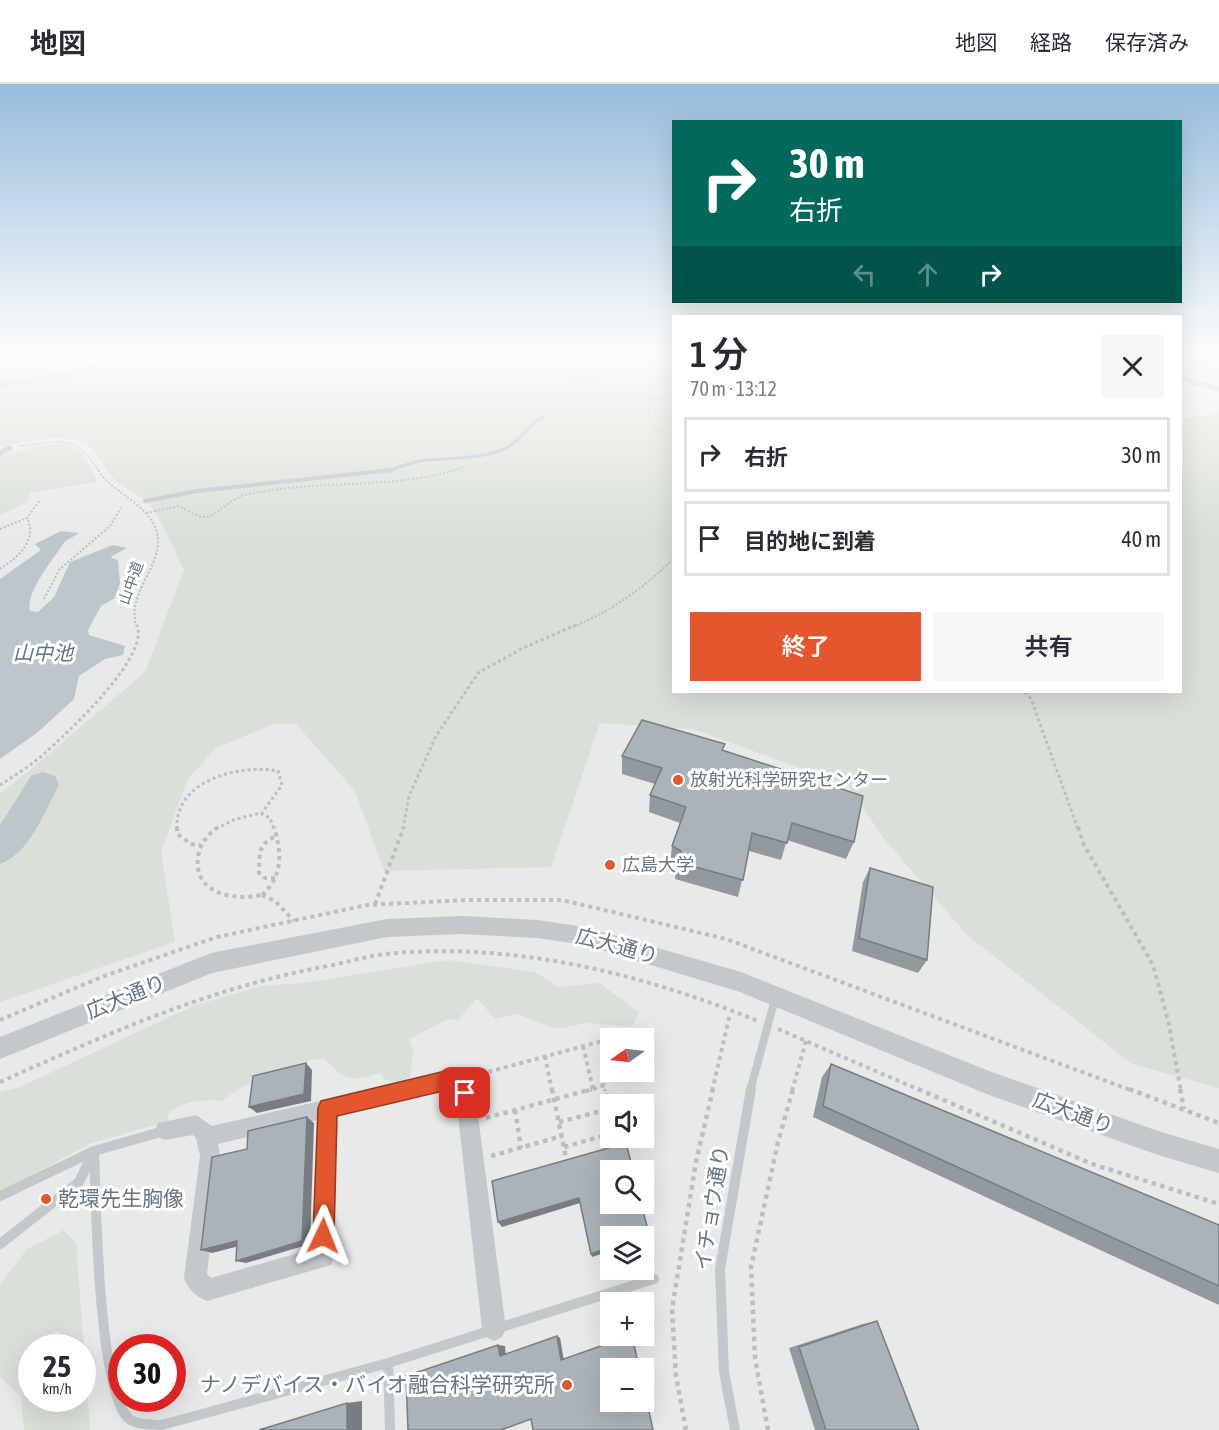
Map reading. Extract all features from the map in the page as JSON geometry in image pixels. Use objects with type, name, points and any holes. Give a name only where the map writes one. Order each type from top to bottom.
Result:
[{"type":"street","name":"広大通り","points":[[0,1048],[211,963],[387,928],[462,925],[537,929],[585,936],[741,982],[989,1083],[1158,1143],[1219,1161]]},
{"type":"street","points":[[206,1137],[445,1081],[465,1093],[494,1329]]},
{"type":"street","points":[[165,1130],[196,1125],[205,1132],[210,1156],[195,1278],[207,1290],[323,1257],[327,1108]]},
{"type":"lane","name":"イチョウ通り","points":[[735,1430],[724,1372],[720,1269],[753,1076],[776,996]]},
{"type":"lane","points":[[0,1196],[94,1151],[165,1130]]},
{"type":"lane","points":[[94,1151],[106,1350],[118,1403],[128,1418],[141,1424],[162,1425],[388,1363],[651,1280]]},
{"type":"lane","points":[[0,1244],[79,1182],[94,1151]]},
{"type":"lane","points":[[388,1363],[390,1430]]},
{"type":"path","points":[[649,414],[654,425],[672,439]]},
{"type":"path","name":"山中道","points":[[0,785],[44,754],[108,688],[126,666],[136,646],[138,632],[133,616],[138,596],[159,547],[155,527],[146,513],[106,482],[84,449],[68,441],[3,450]]},
{"type":"path","points":[[146,513],[179,507],[204,518],[221,513],[234,500],[259,492],[313,484],[416,480],[443,475],[465,467]]},
{"type":"path","points":[[0,529],[27,518],[40,500]]},
{"type":"path","points":[[44,599],[59,569],[102,531],[113,525],[121,508]]},
{"type":"path","points":[[0,569],[11,562],[27,544],[31,533],[27,518]]},
{"type":"path","points":[[375,904],[405,824],[409,796],[436,736],[478,673],[523,648],[603,614],[654,578],[672,560]]},
{"type":"path","points":[[1026,693],[1031,699],[1084,845],[1153,965],[1168,1020],[1185,1110]]},
{"type":"path","points":[[200,845],[191,844],[177,834],[176,818],[194,791],[218,775],[258,766],[278,771],[282,785],[262,813],[231,821],[204,839],[200,845],[198,875],[201,883],[237,897],[262,895],[269,890],[275,878],[281,852],[278,835],[270,818],[262,813]]},
{"type":"path","points":[[275,878],[265,878],[259,873],[258,864],[264,842],[278,835]]},
{"type":"path","points":[[262,895],[283,908],[294,921]]},
{"type":"path","points":[[0,1020],[104,976],[217,937],[375,904],[562,900],[726,939],[1219,1123]]},
{"type":"path","points":[[0,1082],[159,1012],[228,990],[310,968],[388,954],[458,952],[570,962],[722,1004],[766,1025],[1092,1164],[1219,1204]]},
{"type":"path","points":[[686,1430],[676,1376],[672,1309],[696,1162],[730,1014]]},
{"type":"path","points":[[448,1082],[600,1041]]},
{"type":"path","points":[[768,1430],[755,1358],[751,1267],[778,1142],[806,1041]]},
{"type":"path","points":[[583,1046],[593,1089]]},
{"type":"path","points":[[545,1056],[568,1164]]},
{"type":"path","points":[[483,1119],[604,1085],[606,1094]]},
{"type":"path","points":[[515,1110],[521,1148]]},
{"type":"path","points":[[559,1122],[600,1114]]},
{"type":"path","points":[[489,1157],[562,1136]]},
{"type":"path","points":[[564,1147],[600,1137]]},
{"type":"shaded area","name":"広島大学","points":[[0,414],[672,414],[672,693],[1182,693],[1182,414],[1219,414],[1219,1430],[0,1430]]},
{"type":"shaded area","points":[[0,414],[672,414],[672,693],[1182,693],[1182,419],[1219,414],[1219,1088],[1132,1064],[967,935],[886,841],[847,785],[693,729],[600,723],[551,867],[384,871],[355,791],[296,724],[273,724],[216,748],[188,779],[161,852],[175,942],[0,1002],[0,793],[145,672],[184,570],[152,508],[115,480],[88,444],[73,439],[52,438],[0,446]]},
{"type":"shaded area","points":[[64,443],[82,453],[98,482],[30,493],[27,502],[0,515],[0,456],[34,447]]},
{"type":"shaded area","points":[[448,960],[535,972],[558,987],[599,983],[639,1012],[632,1027],[586,1023],[557,1029],[516,1014],[495,1019],[477,998],[458,1020],[448,1019],[409,1039],[413,1052],[410,1077],[397,1082],[385,1080],[380,1073],[361,1078],[348,1078],[323,1058],[296,1064],[257,1079],[222,1101],[189,1103],[170,1111],[166,1122],[91,1143],[0,1192],[0,1092],[20,1087],[193,1006],[261,986],[304,983]]},
{"type":"shaded area","points":[[64,1230],[76,1244],[83,1334],[18,1334],[18,1394],[0,1377],[0,1285],[27,1249]]},
{"type":"shaded area","points":[[22,1412],[89,1412],[90,1430],[24,1430]]},
{"type":"water","name":"山中池","points":[[61,531],[79,533],[64,543],[41,576],[32,595],[30,611],[38,612],[54,597],[70,562],[113,545],[127,548],[111,558],[118,560],[120,583],[115,598],[101,606],[88,630],[89,635],[125,646],[123,655],[105,659],[79,676],[74,699],[38,732],[0,759],[0,579],[41,550],[35,544]]},
{"type":"building","points":[[642,720],[725,744],[722,750],[863,796],[854,842],[792,823],[787,843],[752,833],[743,880],[677,862],[681,851],[672,846],[686,807],[650,795],[662,768],[622,756]]},
{"type":"building","points":[[870,868],[933,887],[927,960],[859,938]]},
{"type":"building","points":[[306,1063],[304,1094],[249,1107],[253,1076]]},
{"type":"building","points":[[831,1064],[1219,1225],[1219,1286],[823,1106]]},
{"type":"building","points":[[307,1117],[302,1241],[236,1261],[237,1241],[201,1250],[212,1157],[247,1149],[248,1131]]},
{"type":"building","points":[[608,1148],[627,1148],[630,1160],[600,1160],[600,1214],[644,1214],[647,1226],[600,1226],[600,1251],[591,1254],[579,1198],[498,1222],[492,1181]]},
{"type":"building","points":[[877,1321],[919,1430],[826,1430],[799,1347]]},
{"type":"building","points":[[557,1336],[561,1360],[601,1346],[634,1346],[637,1358],[600,1358],[600,1412],[649,1412],[653,1430],[533,1430],[531,1419],[501,1430],[408,1430],[406,1376],[498,1345],[500,1356]]},
{"type":"building","points":[[347,1403],[347,1430],[259,1430]]},
{"type":"waterway","points":[[389,470],[422,461],[497,452],[512,445],[534,423],[545,416]]},
{"type":"waterway","points":[[145,501],[197,491],[389,470]]},
{"type":"waterway","points":[[0,849],[10,839],[43,785]]},
{"type":"place","name":"放射光科学研究センター","points":[[678,780]]},
{"type":"place","name":"広島大学","points":[[610,865]]},
{"type":"place","name":"乾環先生胸像","points":[[46,1199]]},
{"type":"place","name":"ナノデバイス・バイオ融合科学研究所","points":[[567,1385]]},
{"type":"route","points":[[323,1236],[327,1108],[445,1081],[465,1093]]}]
